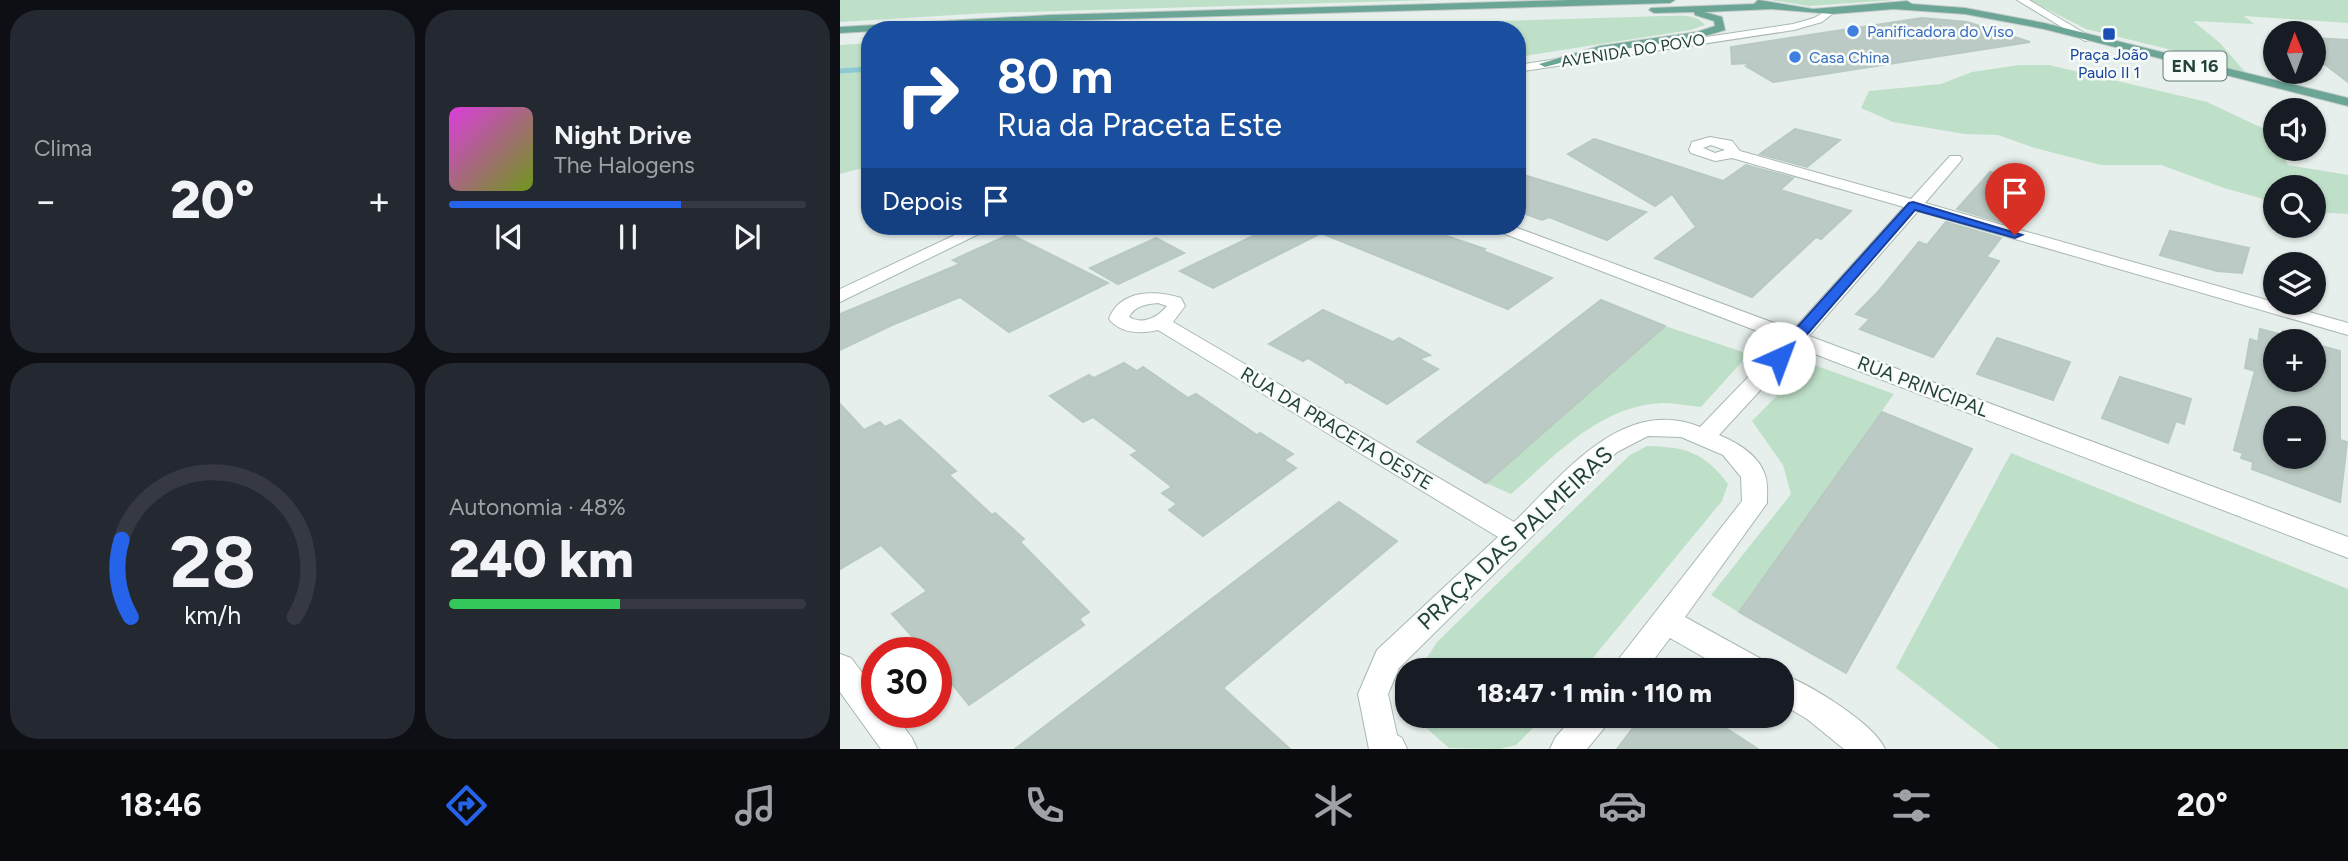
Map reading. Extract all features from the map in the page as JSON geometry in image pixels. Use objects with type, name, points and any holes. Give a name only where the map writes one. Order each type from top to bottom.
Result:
[{"type":"main road","points":[[1001,21],[1670,0]]},
{"type":"main road","name":"EN 16","points":[[1751,0],[1774,8],[1831,11],[1940,0]]},
{"type":"main road","name":"EN 16","points":[[1969,0],[2090,39],[2348,102]]},
{"type":"main road","name":"EN 16","points":[[1895,6],[1965,11],[2044,26]]},
{"type":"main road","points":[[1255,21],[1774,8]]},
{"type":"main road","points":[[1528,13],[1694,12],[1718,19],[1721,23],[1721,28],[1714,31],[1600,50],[1545,64]]},
{"type":"main road","points":[[840,30],[861,29]]},
{"type":"main road","points":[[840,37],[861,36]]},
{"type":"street","points":[[2022,0],[2090,39]]},
{"type":"street","name":"AVENIDA DO POVO","points":[[1749,32],[1779,21],[1774,8]]},
{"type":"street","name":"AVENIDA DO POVO","points":[[1526,67],[1794,27],[1818,20],[1831,11]]},
{"type":"street","points":[[1731,153],[2348,328]]},
{"type":"street","points":[[1704,437],[1797,338],[1955,159]]},
{"type":"street","points":[[840,296],[968,235]]},
{"type":"street","name":"RUA PRINCIPAL","points":[[1521,235],[2348,548]]},
{"type":"street","name":"RUA DA PRACETA OESTE","points":[[1159,322],[1515,535]]},
{"type":"street","name":"PRAÇA DAS PALMEIRAS","points":[[1391,749],[1383,744],[1373,694],[1388,659],[1609,446],[1645,428],[1684,429],[1731,449],[1753,475],[1755,503],[1638,658]]},
{"type":"street","points":[[1667,621],[1731,658]]},
{"type":"street","points":[[840,668],[901,749]]},
{"type":"street","points":[[1794,695],[1818,709],[1869,749]]},
{"type":"street","points":[[1566,749],[1584,728]]},
{"type":"green space","points":[[840,0],[1433,0],[987,13],[840,22]]},
{"type":"green space","points":[[1771,0],[1894,0],[1809,6]]},
{"type":"green space","points":[[2029,0],[2348,0],[2348,23],[2244,16],[2254,24],[2193,21],[2220,43],[2246,73],[2191,60],[2184,53],[2086,29]]},
{"type":"green space","points":[[1681,16],[1692,17],[1705,25],[1690,30],[1526,56],[1526,21],[1510,21]]},
{"type":"green space","points":[[861,44],[861,168],[840,174],[840,45]]},
{"type":"green space","points":[[2019,65],[2049,65],[2207,102],[2263,128],[2263,161],[2286,161],[2288,165],[2348,175],[2348,214],[2326,213],[2326,175],[2263,175],[2263,199],[2161,165],[2101,165],[2035,148],[1998,135],[1965,134],[1893,122],[1861,108],[1869,91],[1941,84],[1972,72]]},
{"type":"green space","points":[[1665,326],[1749,354],[1701,407],[1663,403],[1640,406],[1619,413],[1580,435],[1511,494],[1486,483]]},
{"type":"green space","points":[[1809,363],[1894,394],[1738,612],[1711,595],[1791,494],[1783,465],[1752,421]]},
{"type":"green space","points":[[1647,446],[1683,450],[1702,458],[1728,484],[1722,501],[1593,658],[1427,658],[1437,642],[1630,455]]},
{"type":"green space","points":[[2011,453],[2348,589],[2348,749],[2000,749],[1896,668]]},
{"type":"green space","points":[[1426,728],[1533,728],[1516,745],[1500,749],[1449,748]]},
{"type":"building","points":[[1922,18],[1967,22],[2030,42],[1773,82],[1746,66],[1752,63],[1732,64],[1731,47]]},
{"type":"building","points":[[2326,39],[2348,40],[2348,82],[2326,65]]},
{"type":"building","points":[[1795,129],[1840,140],[1807,167],[1760,154]]},
{"type":"building","points":[[1594,139],[1723,181],[1746,165],[1793,178],[1780,190],[1851,211],[1821,239],[1816,237],[1752,297],[1655,258],[1696,227],[1672,194],[1655,206],[1568,154]]},
{"type":"building","points":[[1990,172],[2041,185],[2011,225],[1957,209]]},
{"type":"building","points":[[1526,176],[1646,212],[1607,240],[1549,217],[1542,220],[1526,214]]},
{"type":"building","points":[[1946,222],[2001,238],[1986,257],[1999,261],[1933,357],[1860,329],[1870,319],[1856,314],[1919,242],[1927,245]]},
{"type":"building","points":[[2170,231],[2249,248],[2242,273],[2217,271],[2160,255]]},
{"type":"building","points":[[1012,235],[1108,283],[1009,332],[960,297],[840,350],[840,314],[960,264],[953,260]]},
{"type":"building","points":[[1255,235],[1317,235],[1213,288],[1180,271]]},
{"type":"building","points":[[1326,235],[1444,235],[1485,249],[1483,251],[1552,278],[1508,309]]},
{"type":"building","points":[[1156,238],[1184,253],[1118,284],[1090,268]]},
{"type":"building","points":[[1601,300],[1665,326],[1486,483],[1417,442]]},
{"type":"building","points":[[1323,310],[1393,342],[1399,338],[1430,355],[1419,359],[1438,369],[1387,404],[1349,382],[1346,383],[1308,358],[1303,361],[1269,344]]},
{"type":"building","points":[[2260,329],[2263,330],[2263,392],[2326,392],[2326,347],[2340,351],[2340,440],[2347,442],[2340,502],[2252,469],[2253,462],[2241,458],[2243,453],[2234,450],[2255,371],[2245,368],[2250,339],[2258,342]]},
{"type":"building","points":[[1997,338],[2070,362],[2053,400],[1977,374]]},
{"type":"building","points":[[1124,363],[1137,371],[1143,367],[1188,398],[1196,394],[1257,435],[1260,433],[1293,454],[1284,460],[1296,468],[1203,536],[1169,510],[1177,504],[1162,493],[1172,487],[1131,455],[1138,451],[1093,417],[1083,422],[1050,396],[1089,375],[1094,378]]},
{"type":"building","points":[[2120,377],[2191,399],[2184,424],[2176,421],[2168,443],[2102,418]]},
{"type":"building","points":[[840,404],[864,430],[880,422],[885,427],[900,420],[956,471],[949,475],[992,515],[995,513],[1024,539],[1020,542],[1089,612],[1079,619],[1084,625],[969,705],[952,684],[952,637],[913,637],[892,614],[927,591],[881,545],[840,569]]},
{"type":"building","points":[[1882,412],[1972,449],[1846,673],[1739,612]]},
{"type":"building","points":[[1339,502],[1397,541],[1223,688],[1290,749],[1015,749]]},
{"type":"building","points":[[1633,728],[1726,728],[1758,749],[1617,749]]},
{"type":"waterway","points":[[840,71],[861,70]]},
{"type":"place","name":"Panificadora do Viso","points":[[1853,31]]},
{"type":"place","name":"Praça João Paulo II 1","points":[[2109,34]]},
{"type":"place","name":"Casa China","points":[[1795,57]]},
{"type":"route","points":[[1779,358],[1913,206],[2015,235]]}]
